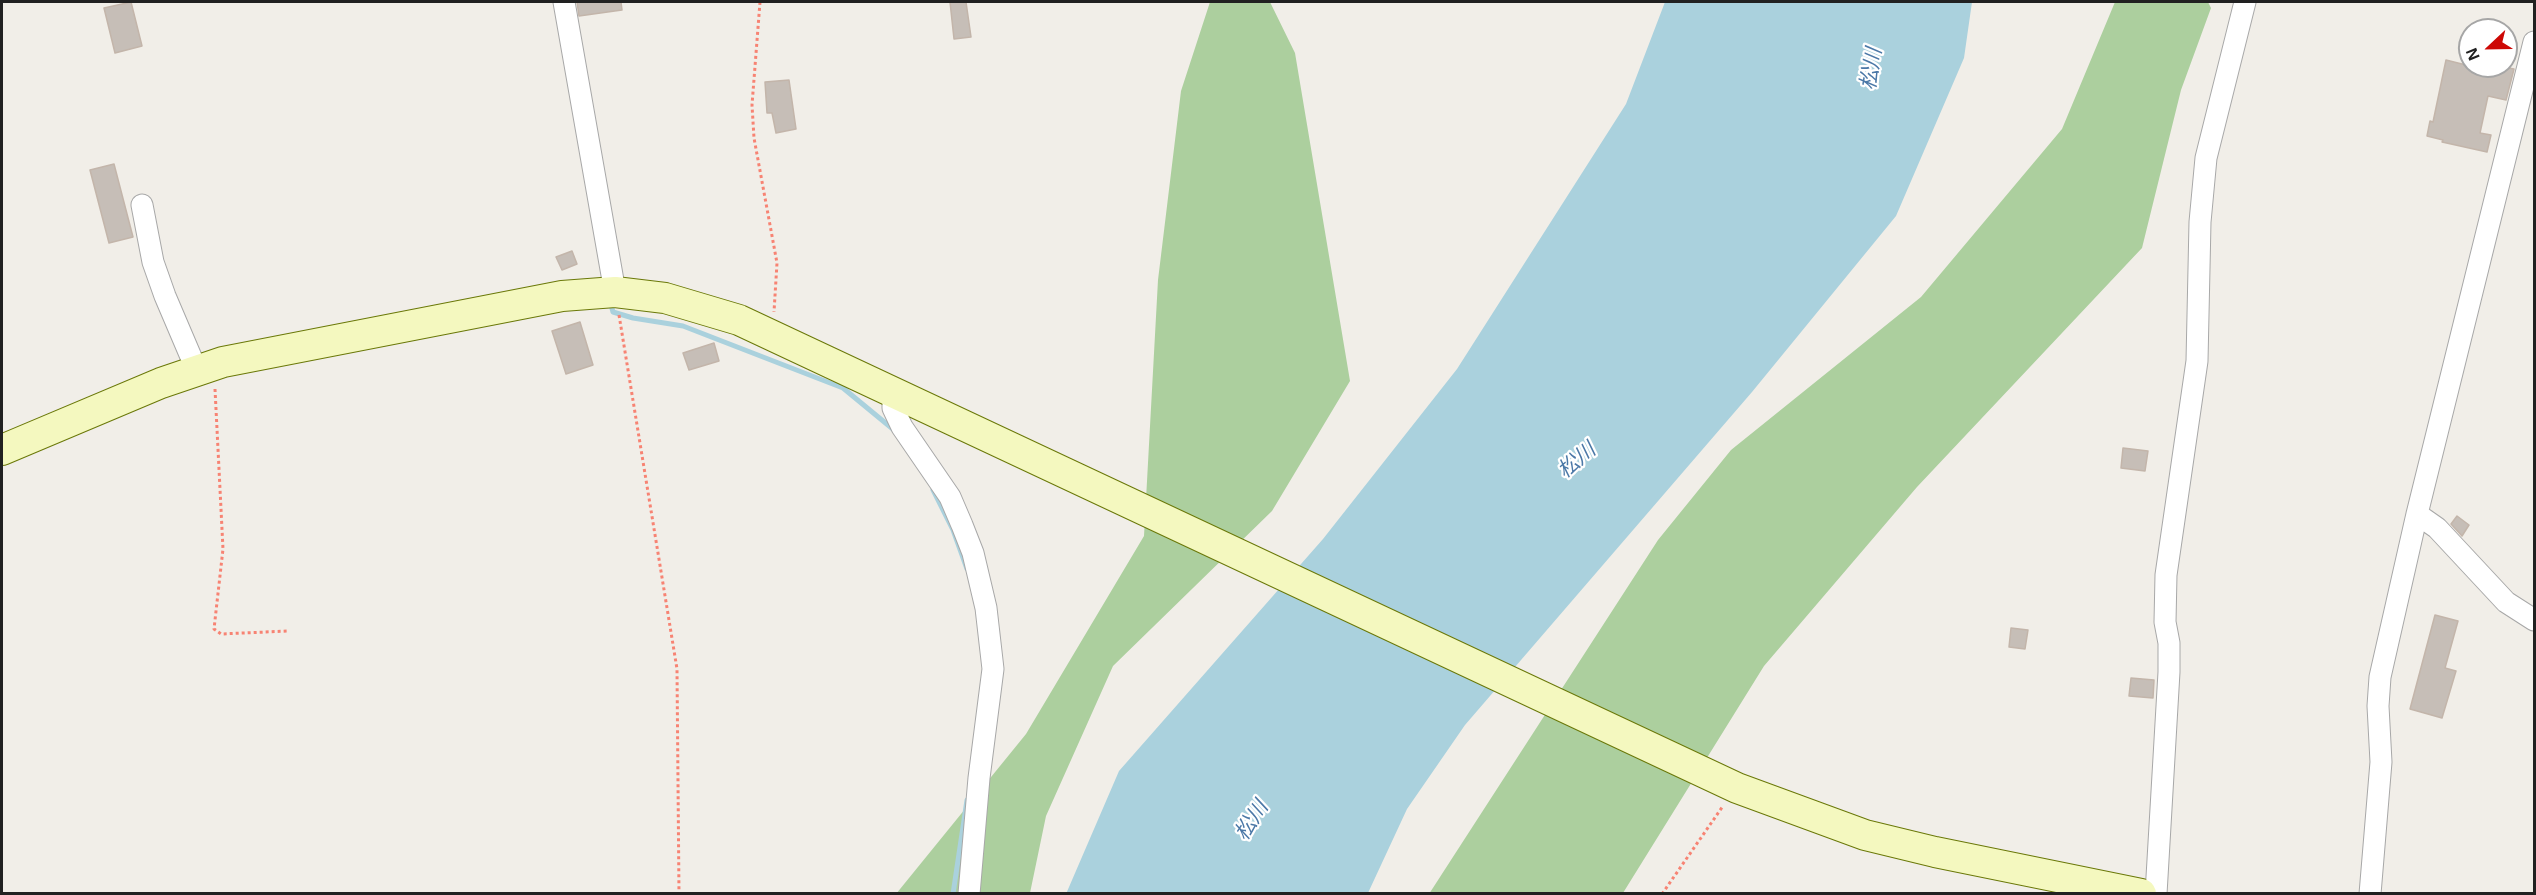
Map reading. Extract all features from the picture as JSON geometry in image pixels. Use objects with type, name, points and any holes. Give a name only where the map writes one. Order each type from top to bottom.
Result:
[{"type":"street","points":[[564,2],[615,292]]},
{"type":"street","points":[[2156,894],[2169,672],[2166,575],[2197,361],[2200,222],[2206,158],[2245,2]]},
{"type":"street","points":[[2370,894],[2381,762],[2378,706],[2380,677],[2417,514],[2535,42]]},
{"type":"street","points":[[142,205],[153,262],[165,296],[205,369]]},
{"type":"street","points":[[2,450],[161,383],[205,369],[562,296],[615,292],[665,298],[739,320],[1737,788],[1865,835],[1935,852],[2141,894]]},
{"type":"street","points":[[893,392],[893,408],[902,427],[950,497],[973,553],[986,608],[993,669],[979,778],[969,894]]},
{"type":"street","points":[[2417,514],[2437,528],[2506,602],[2535,620]]},
{"type":"path","points":[[760,2],[752,105],[756,154],[777,263],[777,290],[769,334]]},
{"type":"path","points":[[615,292],[678,669],[679,894]]},
{"type":"path","points":[[205,369],[223,549],[214,629],[221,634],[288,632]]},
{"type":"path","points":[[1662,894],[1737,788]]},
{"type":"green space","points":[[1210,2],[1270,2],[1295,53],[1350,381],[1272,511],[1113,666],[1046,816],[1030,893],[896,894],[1026,734],[1144,536],[1158,280],[1181,91]]},
{"type":"green space","points":[[2115,2],[2208,2],[2211,8],[2181,90],[2142,248],[1917,487],[1764,666],[1623,893],[1429,894],[1658,540],[1731,450],[1921,297],[2062,129]]},
{"type":"water","name":"松川","points":[[1665,2],[1972,2],[1964,58],[1896,216],[1752,392],[1465,725],[1407,809],[1368,893],[1066,894],[1119,771],[1323,539],[1457,369],[1626,104]]},
{"type":"building","points":[[131,2],[142,46],[115,53],[104,8]]},
{"type":"building","points":[[577,2],[621,2],[622,10],[579,16]]},
{"type":"building","points":[[950,2],[966,2],[971,37],[954,39]]},
{"type":"building","points":[[2446,60],[2458,63],[2458,78],[2512,78],[2506,100],[2488,96],[2480,133],[2491,135],[2487,152],[2442,142],[2443,140],[2427,136],[2430,121],[2433,122]]},
{"type":"building","points":[[789,80],[796,129],[776,133],[772,113],[767,113],[765,82]]},
{"type":"building","points":[[114,164],[133,237],[109,243],[90,170]]},
{"type":"building","points":[[572,251],[577,264],[562,270],[556,257]]},
{"type":"building","points":[[580,322],[593,365],[566,374],[552,331]]},
{"type":"building","points":[[714,343],[719,361],[689,370],[683,353]]},
{"type":"building","points":[[2123,448],[2148,451],[2145,471],[2121,468]]},
{"type":"building","points":[[2457,516],[2469,525],[2462,536],[2451,524]]},
{"type":"building","points":[[2435,615],[2458,621],[2445,668],[2456,671],[2442,718],[2410,709]]},
{"type":"building","points":[[2011,628],[2028,630],[2025,649],[2009,647]]},
{"type":"building","points":[[2131,678],[2154,680],[2153,698],[2129,696]]},
{"type":"waterway","points":[[610,301],[613,312],[633,318],[683,326],[843,388],[894,430]]},
{"type":"waterway","points":[[933,490],[953,530],[967,569]]},
{"type":"waterway","points":[[953,894],[967,800]]}]
